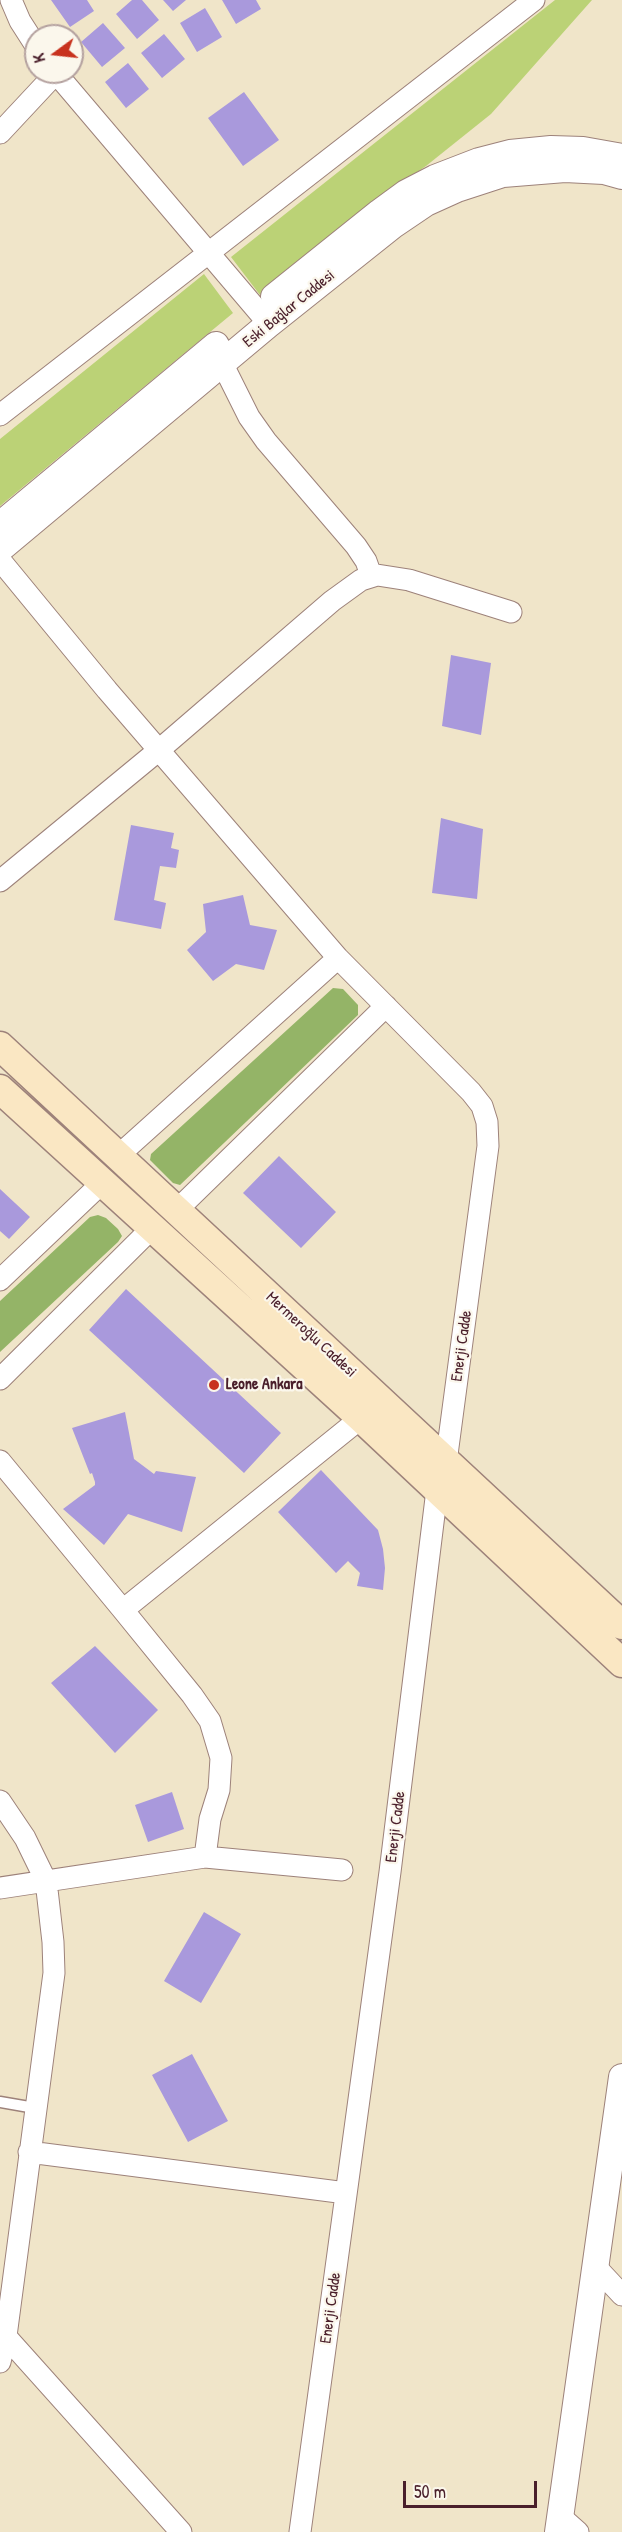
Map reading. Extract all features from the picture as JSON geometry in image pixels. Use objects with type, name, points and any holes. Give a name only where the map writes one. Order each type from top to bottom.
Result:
[{"type":"main road","name":"Mermeroğlu Caddesi","points":[[0,1046],[178,1209],[622,1625]]},
{"type":"main road","name":"Mermeroğlu Caddesi","points":[[0,1089],[361,1418],[622,1663]]},
{"type":"street","points":[[11,0],[24,27]]},
{"type":"street","points":[[0,415],[534,0]]},
{"type":"street","points":[[0,133],[44,84]]},
{"type":"street","points":[[65,84],[264,317]]},
{"type":"street","name":"Eski Bağlar Caddesi","points":[[0,549],[222,363],[264,317],[380,212],[406,193],[435,178],[479,161],[510,153],[551,149],[583,150],[622,157]]},
{"type":"street","name":"Eski Bağlar Caddesi","points":[[0,525],[264,317],[426,203],[449,192],[503,174],[575,169],[604,171],[622,176]]},
{"type":"street","points":[[222,363],[235,392],[261,433],[356,546],[366,561],[370,575]]},
{"type":"street","points":[[0,560],[338,958],[386,1006],[178,1209]]},
{"type":"street","points":[[0,881],[159,750],[332,601],[370,575],[409,580],[511,612]]},
{"type":"street","points":[[119,1155],[338,958]]},
{"type":"street","name":"Enerji Cadde","points":[[300,2532],[390,1872],[437,1490],[446,1462],[488,1146],[487,1122],[482,1106],[386,1006]]},
{"type":"street","points":[[0,1280],[102,1182]]},
{"type":"street","points":[[0,1379],[152,1228]]},
{"type":"street","points":[[123,1610],[361,1418]]},
{"type":"street","points":[[0,1461],[192,1695],[210,1721],[217,1738],[221,1758],[219,1790],[210,1819],[205,1857]]},
{"type":"street","points":[[0,1801],[25,1838],[46,1881],[51,1916],[54,1973],[0,2362]]},
{"type":"street","points":[[0,1888],[205,1857],[342,1870]]},
{"type":"street","points":[[565,2527],[594,2265],[622,2077]]},
{"type":"street","points":[[29,2152],[346,2193]]},
{"type":"street","points":[[594,2265],[622,2295]]},
{"type":"street","points":[[3,2333],[181,2532]]},
{"type":"lane","points":[[0,2102],[35,2108]]},
{"type":"green space","points":[[555,0],[592,0],[491,114],[426,166],[326,240],[260,295],[231,257]]},
{"type":"green space","points":[[204,274],[233,313],[0,506],[0,439]]},
{"type":"green space","points":[[333,988],[343,989],[358,1005],[358,1015],[180,1185],[173,1183],[150,1160],[151,1154]]},
{"type":"green space","points":[[98,1215],[106,1218],[118,1229],[122,1236],[118,1242],[0,1352],[0,1301],[90,1217]]},
{"type":"building","points":[[51,0],[87,0],[94,11],[74,24],[68,24]]},
{"type":"building","points":[[132,0],[142,0],[159,20],[137,39],[116,14]]},
{"type":"building","points":[[163,0],[186,0],[173,11]]},
{"type":"building","points":[[222,0],[256,0],[261,9],[236,24]]},
{"type":"building","points":[[205,8],[222,37],[197,52],[180,23]]},
{"type":"building","points":[[103,23],[125,48],[102,67],[84,46],[84,39]]},
{"type":"building","points":[[164,34],[185,59],[162,78],[141,53]]},
{"type":"building","points":[[128,63],[149,89],[126,108],[105,82]]},
{"type":"building","points":[[244,92],[279,140],[243,166],[208,118]]},
{"type":"building","points":[[451,655],[491,663],[481,735],[442,726]]},
{"type":"building","points":[[441,818],[483,829],[477,899],[432,893]]},
{"type":"building","points":[[131,825],[174,833],[171,848],[179,850],[176,868],[160,866],[154,900],[166,903],[161,929],[114,920]]},
{"type":"building","points":[[243,895],[250,925],[277,930],[264,970],[236,964],[213,981],[187,950],[206,932],[203,904]]},
{"type":"building","points":[[279,1156],[336,1212],[301,1248],[243,1193]]},
{"type":"building","points":[[0,1189],[30,1217],[9,1239],[0,1231]]},
{"type":"building","points":[[126,1289],[281,1433],[244,1473],[89,1330]]},
{"type":"building","points":[[125,1412],[134,1459],[154,1474],[156,1471],[196,1477],[182,1532],[128,1514],[104,1545],[63,1509],[95,1485],[72,1428]]},
{"type":"building","points":[[321,1470],[378,1530],[385,1568],[383,1590],[357,1586],[360,1573],[348,1561],[336,1573],[278,1512]]},
{"type":"building","points":[[95,1646],[158,1710],[115,1753],[51,1683]]},
{"type":"building","points":[[172,1792],[184,1829],[148,1842],[135,1805]]},
{"type":"building","points":[[204,1912],[241,1934],[201,2003],[164,1981]]},
{"type":"building","points":[[192,2054],[228,2121],[188,2142],[152,2075]]},
{"type":"place","name":"Leone Ankara","points":[[214,1385]]}]
